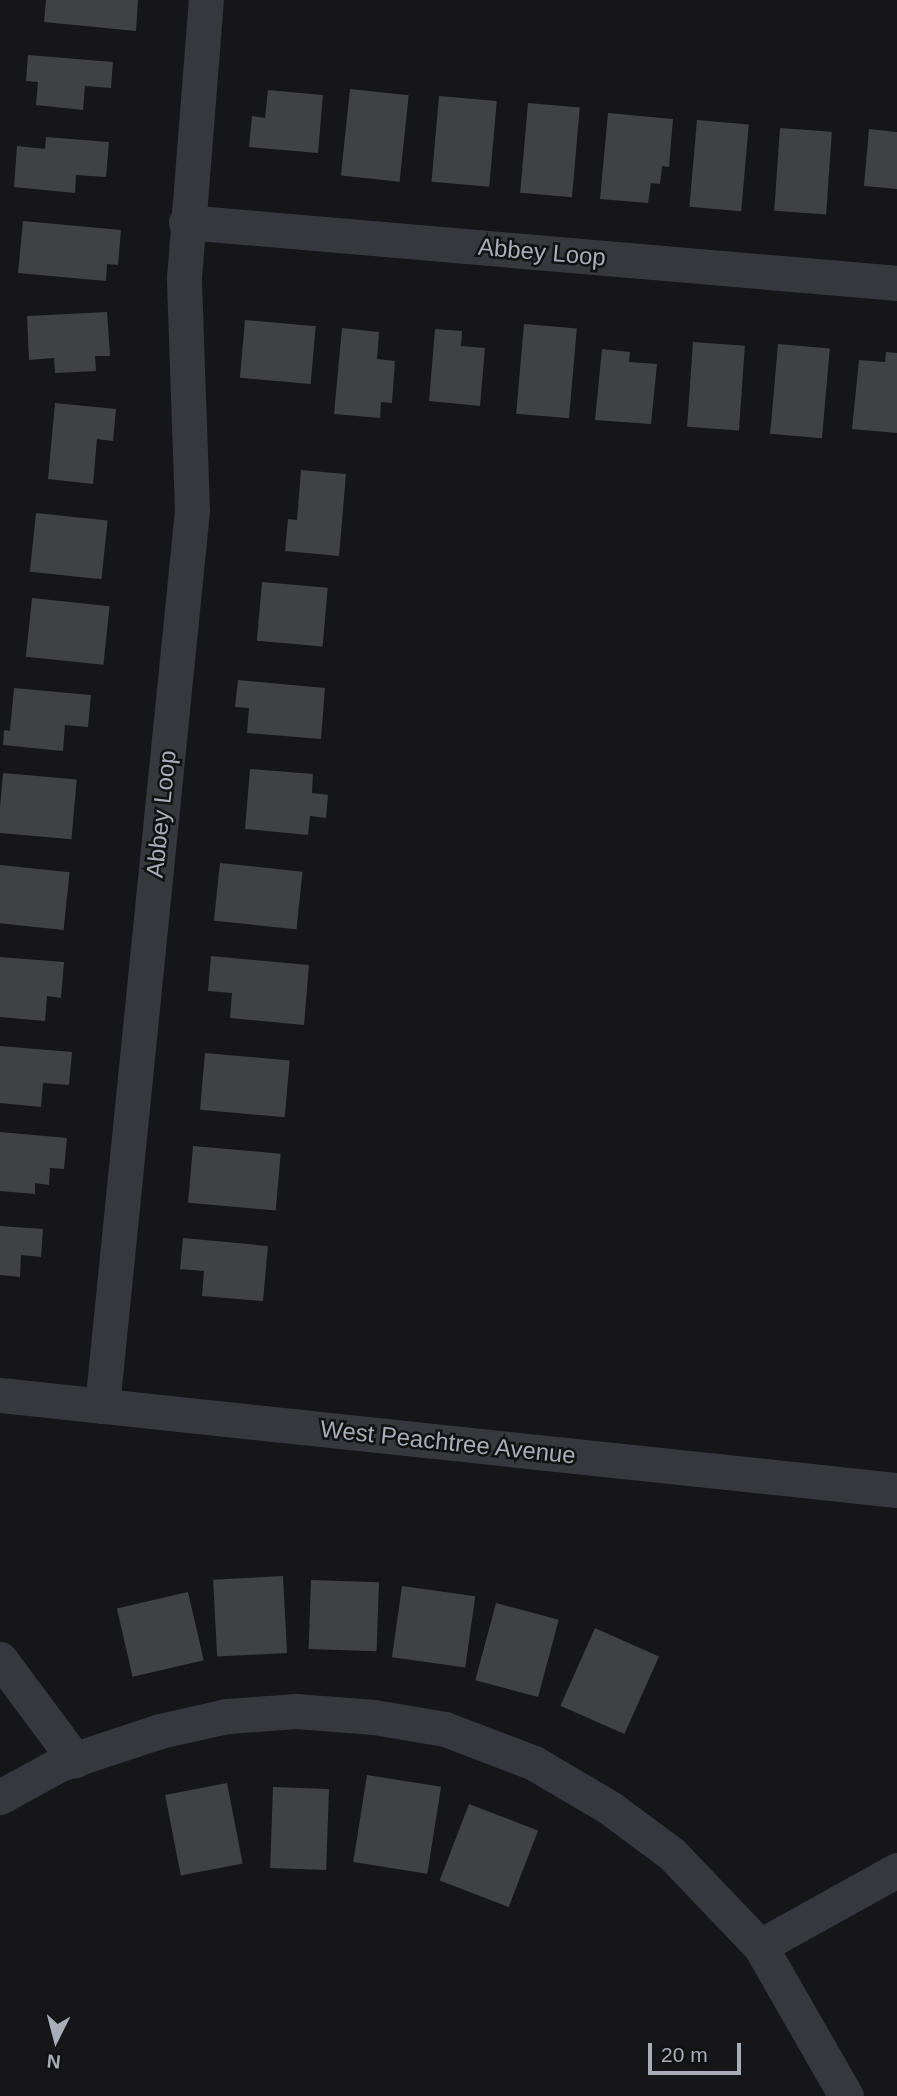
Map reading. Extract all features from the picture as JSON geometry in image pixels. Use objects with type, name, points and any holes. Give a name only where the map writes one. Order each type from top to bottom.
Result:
[{"type":"street","name":"Abbey Loop","points":[[102,1406],[192,510],[186,222],[206,0]]},
{"type":"street","name":"Abbey Loop","points":[[186,222],[897,283]]},
{"type":"street","name":"West Peachtree Avenue","points":[[0,1395],[897,1490]]},
{"type":"street","points":[[0,1659],[75,1760]]},
{"type":"street","points":[[0,1797],[75,1760],[160,1731],[227,1716],[296,1711],[374,1717],[445,1730],[534,1763],[610,1808],[672,1854],[760,1946],[846,2096]]},
{"type":"street","points":[[760,1946],[897,1870]]},
{"type":"building","points":[[46,0],[138,0],[136,31],[44,22]]},
{"type":"building","points":[[28,55],[113,62],[111,88],[85,86],[83,110],[36,105],[38,82],[26,81]]},
{"type":"building","points":[[350,89],[409,95],[400,182],[341,176]]},
{"type":"building","points":[[268,90],[323,95],[318,153],[249,147],[252,116],[265,118]]},
{"type":"building","points":[[439,96],[497,101],[489,187],[432,182]]},
{"type":"building","points":[[528,103],[580,108],[572,197],[520,193]]},
{"type":"building","points":[[608,113],[673,119],[669,167],[662,166],[660,184],[651,183],[648,203],[600,199]]},
{"type":"building","points":[[697,120],[749,125],[741,211],[689,207]]},
{"type":"building","points":[[780,128],[832,132],[826,214],[774,211]]},
{"type":"building","points":[[869,129],[897,132],[897,189],[864,186]]},
{"type":"building","points":[[46,137],[109,142],[106,177],[76,175],[75,193],[14,187],[17,146],[45,149]]},
{"type":"building","points":[[23,221],[121,230],[118,265],[107,264],[106,281],[18,273]]},
{"type":"building","points":[[107,312],[110,356],[95,356],[96,371],[55,373],[54,358],[29,360],[27,316]]},
{"type":"building","points":[[245,320],[316,326],[311,384],[240,378]]},
{"type":"building","points":[[524,324],[577,329],[569,418],[516,414]]},
{"type":"building","points":[[342,328],[379,332],[377,359],[395,361],[392,403],[381,402],[380,418],[334,414]]},
{"type":"building","points":[[435,329],[462,331],[461,346],[485,348],[480,406],[429,401]]},
{"type":"building","points":[[693,342],[745,346],[739,430],[687,427]]},
{"type":"building","points":[[778,344],[830,349],[822,438],[770,434]]},
{"type":"building","points":[[602,349],[630,352],[629,362],[657,364],[651,424],[595,420]]},
{"type":"building","points":[[886,352],[897,353],[897,433],[852,429],[859,360],[885,362]]},
{"type":"building","points":[[55,403],[116,409],[113,441],[97,439],[93,484],[48,479]]},
{"type":"building","points":[[301,470],[346,474],[339,556],[285,551],[288,519],[297,520]]},
{"type":"building","points":[[36,513],[108,521],[101,579],[30,572]]},
{"type":"building","points":[[262,582],[328,588],[323,647],[257,641]]},
{"type":"building","points":[[32,598],[110,606],[103,665],[26,657]]},
{"type":"building","points":[[238,680],[325,688],[321,739],[247,733],[249,708],[235,707]]},
{"type":"building","points":[[14,688],[91,695],[88,727],[65,725],[63,751],[3,745],[4,730],[10,731]]},
{"type":"building","points":[[250,769],[313,774],[312,793],[328,795],[326,818],[310,816],[308,835],[245,829]]},
{"type":"building","points":[[3,773],[77,779],[71,839],[0,833]]},
{"type":"building","points":[[220,863],[303,872],[296,929],[214,921]]},
{"type":"building","points":[[0,865],[70,872],[64,930],[0,923]]},
{"type":"building","points":[[211,956],[309,965],[304,1025],[230,1018],[232,993],[208,991]]},
{"type":"building","points":[[0,957],[64,962],[61,998],[47,996],[45,1021],[0,1017]]},
{"type":"building","points":[[0,1046],[72,1052],[69,1085],[43,1083],[41,1107],[0,1103]]},
{"type":"building","points":[[205,1053],[290,1060],[285,1117],[200,1110]]},
{"type":"building","points":[[0,1132],[67,1138],[64,1169],[50,1168],[49,1185],[35,1183],[35,1194],[0,1191]]},
{"type":"building","points":[[193,1146],[281,1154],[276,1210],[188,1203]]},
{"type":"building","points":[[0,1226],[43,1229],[41,1257],[21,1255],[20,1277],[0,1275]]},
{"type":"building","points":[[183,1238],[268,1246],[263,1301],[202,1296],[204,1271],[180,1269]]},
{"type":"building","points":[[283,1576],[287,1653],[217,1657],[213,1580]]},
{"type":"building","points":[[311,1580],[379,1582],[377,1651],[309,1649]]},
{"type":"building","points":[[402,1586],[475,1596],[465,1668],[392,1657]]},
{"type":"building","points":[[188,1592],[204,1660],[133,1677],[117,1608]]},
{"type":"building","points":[[496,1603],[559,1620],[538,1697],[475,1680]]},
{"type":"building","points":[[595,1628],[659,1656],[624,1734],[560,1706]]},
{"type":"building","points":[[367,1775],[441,1787],[427,1874],[353,1862]]},
{"type":"building","points":[[227,1783],[243,1863],[181,1876],[165,1795]]},
{"type":"building","points":[[273,1787],[329,1789],[326,1870],[270,1868]]},
{"type":"building","points":[[469,1804],[538,1831],[509,1907],[440,1881]]}]
